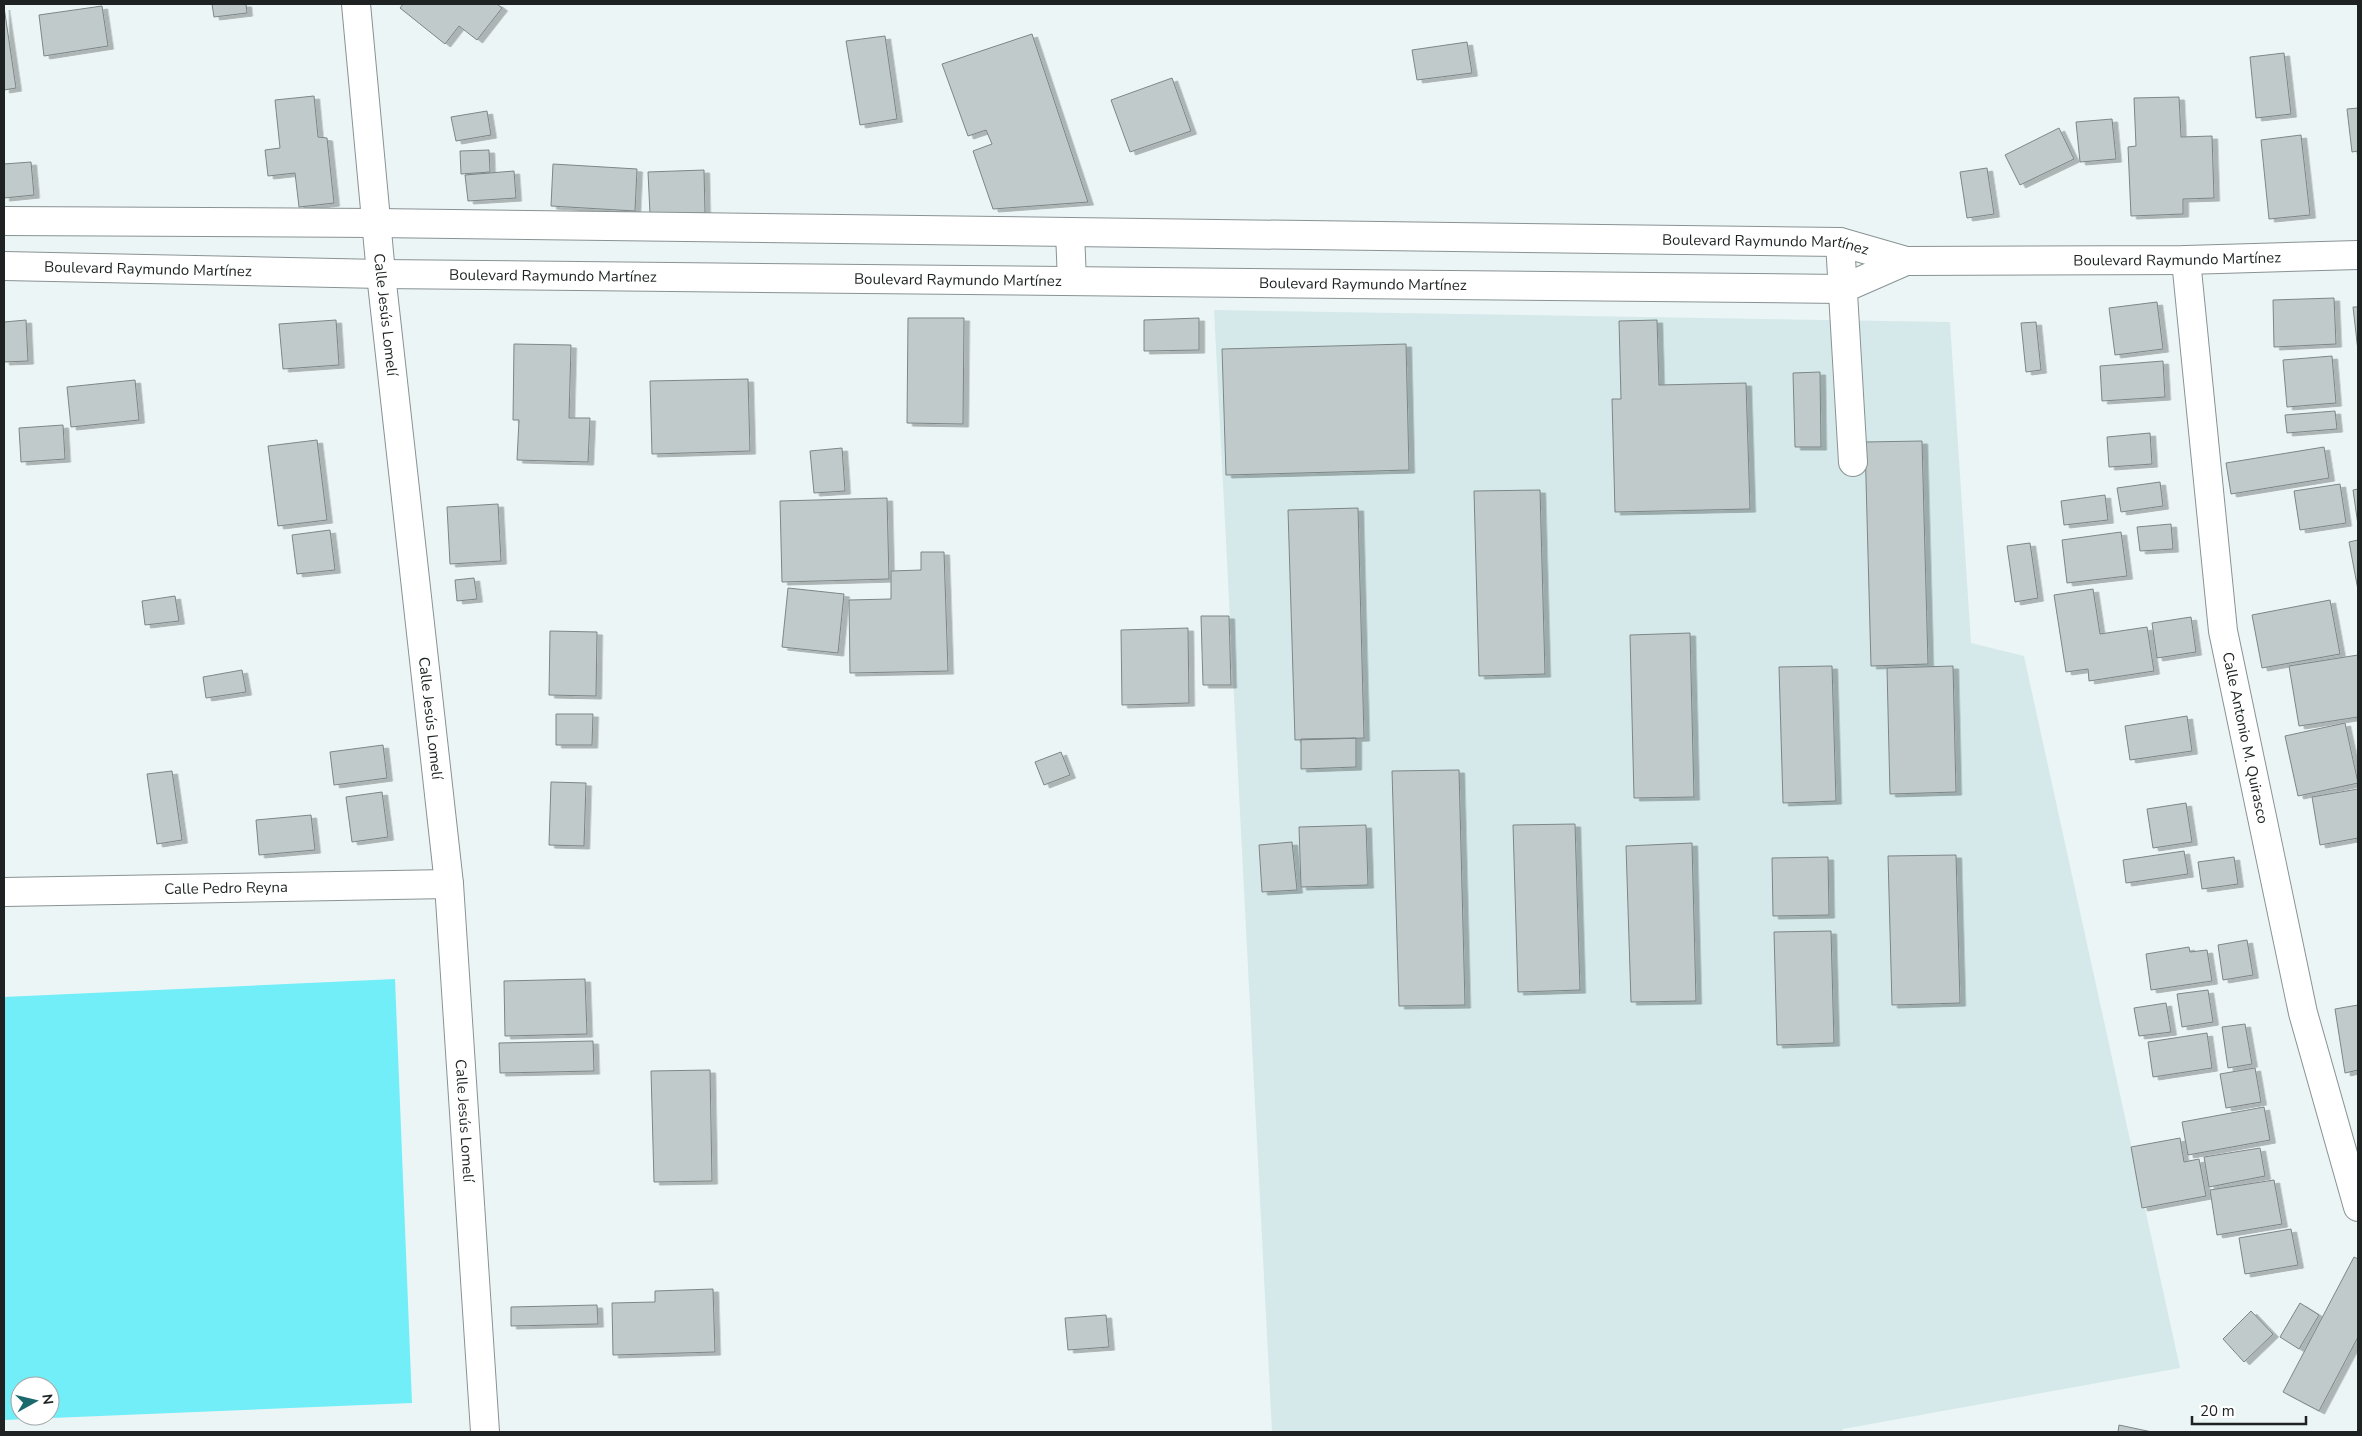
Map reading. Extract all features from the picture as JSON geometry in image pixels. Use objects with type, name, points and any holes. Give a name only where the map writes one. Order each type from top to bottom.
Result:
[{"type":"street","name":"Calle Jesús Lomelí","points":[[356,4],[381,274],[449,884],[485,1432]]},
{"type":"street","name":"Boulevard Raymundo Martínez","points":[[4,222],[376,223],[1840,242],[1906,261],[2186,260],[2358,255]]},
{"type":"street","points":[[1070,232],[1072,282]]},
{"type":"street","points":[[1840,242],[1853,462]]},
{"type":"street","name":"Calle Antonio M. Quirasco","points":[[2186,260],[2223,631],[2303,1013],[2358,1207]]},
{"type":"street","name":"Boulevard Raymundo Martínez","points":[[4,266],[381,274],[1842,289],[1906,261]]},
{"type":"street","name":"Calle Pedro Reyna","points":[[4,892],[449,884]]},
{"type":"shaded area","points":[[1214,310],[1950,322],[1971,643],[2024,656],[2180,1368],[1843,1429],[1841,1432],[1272,1432]]},
{"type":"shaded area","points":[[395,979],[412,1403],[60,1418],[60,1376],[10,1376],[10,1420],[4,1420],[4,997]]},
{"type":"building","points":[[212,4],[246,4],[247,13],[214,17]]},
{"type":"building","points":[[403,4],[497,4],[502,8],[477,40],[459,26],[445,44],[400,8]]},
{"type":"building","points":[[102,6],[108,46],[44,56],[39,15]]},
{"type":"building","points":[[4,7],[16,88],[4,90]]},
{"type":"building","points":[[1032,34],[1088,202],[993,209],[973,151],[992,144],[986,130],[968,136],[942,64]]},
{"type":"building","points":[[885,36],[897,119],[860,125],[846,41]]},
{"type":"building","points":[[1467,42],[1472,73],[1417,80],[1412,50]]},
{"type":"building","points":[[2284,53],[2291,114],[2256,118],[2250,57]]},
{"type":"building","points":[[1172,78],[1191,131],[1130,152],[1111,100]]},
{"type":"building","points":[[314,96],[318,137],[327,138],[334,203],[299,207],[295,173],[268,176],[265,150],[280,148],[275,100]]},
{"type":"building","points":[[2179,97],[2181,137],[2212,136],[2214,198],[2183,199],[2183,214],[2131,216],[2128,147],[2136,146],[2134,98]]},
{"type":"building","points":[[2358,108],[2358,151],[2352,152],[2347,109]]},
{"type":"building","points":[[487,111],[491,135],[456,141],[451,117]]},
{"type":"building","points":[[2112,119],[2116,159],[2080,162],[2076,122]]},
{"type":"building","points":[[2059,128],[2074,159],[2020,185],[2005,155]]},
{"type":"building","points":[[2301,135],[2310,215],[2269,219],[2261,140]]},
{"type":"building","points":[[489,150],[490,172],[461,174],[460,151]]},
{"type":"building","points":[[31,162],[34,195],[4,198],[4,164]]},
{"type":"building","points":[[553,164],[637,169],[635,211],[551,206]]},
{"type":"building","points":[[1987,168],[1994,214],[1967,218],[1960,172]]},
{"type":"building","points":[[704,170],[705,213],[650,214],[648,172]]},
{"type":"building","points":[[514,171],[516,198],[468,201],[465,175]]},
{"type":"building","points":[[2334,298],[2336,344],[2274,347],[2273,300]]},
{"type":"building","points":[[2157,302],[2163,349],[2115,355],[2109,308]]},
{"type":"building","points":[[2353,307],[2358,307],[2358,351]]},
{"type":"building","points":[[908,318],[964,318],[963,424],[907,423]]},
{"type":"building","points":[[1199,318],[1199,350],[1144,351],[1144,320]]},
{"type":"building","points":[[26,320],[28,361],[4,362],[4,322]]},
{"type":"building","points":[[336,320],[339,365],[283,369],[279,324]]},
{"type":"building","points":[[1657,320],[1659,385],[1746,383],[1750,509],[1615,512],[1612,399],[1621,399],[1619,321]]},
{"type":"building","points":[[2036,322],[2041,370],[2026,372],[2021,323]]},
{"type":"building","points":[[514,344],[571,345],[569,418],[590,418],[588,462],[517,460],[519,420],[513,420]]},
{"type":"building","points":[[1406,344],[1409,470],[1226,475],[1222,349]]},
{"type":"building","points":[[2332,356],[2336,403],[2287,407],[2283,360]]},
{"type":"building","points":[[2163,361],[2165,397],[2102,401],[2100,366]]},
{"type":"building","points":[[1820,372],[1821,447],[1795,447],[1793,373]]},
{"type":"building","points":[[748,379],[750,451],[652,454],[650,381]]},
{"type":"building","points":[[135,380],[139,420],[71,427],[67,387]]},
{"type":"building","points":[[2335,411],[2337,429],[2287,433],[2285,415]]},
{"type":"building","points":[[63,425],[65,459],[21,462],[19,428]]},
{"type":"building","points":[[2150,433],[2152,464],[2109,467],[2107,437]]},
{"type":"building","points":[[317,440],[327,520],[278,526],[268,446]]},
{"type":"building","points":[[1922,441],[1928,664],[1871,666],[1865,442]]},
{"type":"building","points":[[2324,447],[2329,478],[2231,494],[2226,463]]},
{"type":"building","points":[[842,448],[845,491],[814,493],[810,451]]},
{"type":"building","points":[[2160,482],[2163,506],[2121,512],[2117,488]]},
{"type":"building","points":[[2340,484],[2346,523],[2300,530],[2294,491]]},
{"type":"building","points":[[2358,489],[2358,525],[2353,490]]},
{"type":"building","points":[[1540,490],[1545,674],[1479,676],[1474,491]]},
{"type":"building","points":[[2105,495],[2108,520],[2064,525],[2061,501]]},
{"type":"building","points":[[887,498],[889,579],[782,582],[780,501]]},
{"type":"building","points":[[498,504],[501,561],[450,564],[447,507]]},
{"type":"building","points":[[1358,508],[1364,738],[1295,740],[1288,510]]},
{"type":"building","points":[[2171,524],[2173,549],[2140,551],[2137,527]]},
{"type":"building","points":[[330,530],[335,570],[297,574],[292,535]]},
{"type":"building","points":[[2121,532],[2127,576],[2067,583],[2062,540]]},
{"type":"building","points":[[2358,540],[2358,590],[2349,542]]},
{"type":"building","points":[[2030,543],[2038,598],[2015,602],[2007,546]]},
{"type":"building","points":[[921,552],[944,552],[948,671],[850,673],[849,600],[891,599],[891,571],[921,570]]},
{"type":"building","points":[[474,578],[477,599],[457,601],[455,580]]},
{"type":"building","points":[[788,588],[844,594],[838,653],[782,647]]},
{"type":"building","points":[[2093,589],[2100,634],[2147,627],[2154,671],[2089,681],[2088,669],[2066,672],[2054,595]]},
{"type":"building","points":[[175,596],[179,621],[145,625],[142,601]]},
{"type":"building","points":[[2330,600],[2340,654],[2262,668],[2252,615]]},
{"type":"building","points":[[1201,616],[1229,616],[1231,685],[1203,685]]},
{"type":"building","points":[[2191,617],[2196,652],[2157,658],[2152,623]]},
{"type":"building","points":[[1188,628],[1189,703],[1122,705],[1121,630]]},
{"type":"building","points":[[550,631],[597,632],[596,696],[549,695]]},
{"type":"building","points":[[1690,633],[1694,797],[1634,798],[1630,635]]},
{"type":"building","points":[[2358,655],[2358,717],[2299,726],[2289,666]]},
{"type":"building","points":[[1832,666],[1836,801],[1783,803],[1779,667]]},
{"type":"building","points":[[1953,666],[1956,792],[1890,794],[1887,668]]},
{"type":"building","points":[[242,670],[246,692],[206,698],[203,677]]},
{"type":"building","points":[[556,714],[593,714],[592,745],[556,745]]},
{"type":"building","points":[[2187,716],[2192,751],[2130,760],[2125,726]]},
{"type":"building","points":[[2345,723],[2358,783],[2298,796],[2285,736]]},
{"type":"building","points":[[1356,738],[1356,767],[1301,769],[1301,739]]},
{"type":"building","points":[[383,745],[387,778],[334,785],[330,752]]},
{"type":"building","points":[[1061,752],[1070,775],[1044,785],[1035,762]]},
{"type":"building","points":[[1459,770],[1465,1005],[1399,1006],[1392,771]]},
{"type":"building","points":[[172,771],[182,840],[157,844],[147,774]]},
{"type":"building","points":[[551,782],[586,783],[584,846],[549,845]]},
{"type":"building","points":[[2358,789],[2358,838],[2320,845],[2312,797]]},
{"type":"building","points":[[382,792],[388,837],[352,842],[346,797]]},
{"type":"building","points":[[2186,803],[2192,842],[2153,848],[2147,809]]},
{"type":"building","points":[[311,815],[315,850],[259,855],[256,820]]},
{"type":"building","points":[[1575,824],[1580,990],[1518,992],[1513,825]]},
{"type":"building","points":[[1366,825],[1368,885],[1301,887],[1299,827]]},
{"type":"building","points":[[1292,842],[1297,890],[1262,892],[1259,845]]},
{"type":"building","points":[[1692,843],[1696,1001],[1631,1002],[1626,846]]},
{"type":"building","points":[[2184,851],[2188,874],[2126,883],[2123,860]]},
{"type":"building","points":[[1956,855],[1960,1003],[1892,1005],[1888,856]]},
{"type":"building","points":[[1828,857],[1829,915],[1773,916],[1772,858]]},
{"type":"building","points":[[2234,857],[2238,884],[2202,889],[2198,862]]},
{"type":"building","points":[[1831,931],[1834,1043],[1777,1045],[1774,932]]},
{"type":"building","points":[[2247,940],[2253,975],[2223,980],[2218,945]]},
{"type":"building","points":[[2189,947],[2190,952],[2207,950],[2212,981],[2151,990],[2146,954]]},
{"type":"building","points":[[585,979],[587,1034],[505,1036],[504,981]]},
{"type":"building","points":[[2208,990],[2213,1022],[2182,1027],[2177,994]]},
{"type":"building","points":[[2166,1003],[2171,1032],[2139,1036],[2134,1008]]},
{"type":"building","points":[[2358,1005],[2358,1070],[2345,1073],[2335,1009]]},
{"type":"building","points":[[2245,1024],[2252,1064],[2228,1068],[2222,1027]]},
{"type":"building","points":[[2207,1033],[2212,1068],[2153,1077],[2148,1042]]},
{"type":"building","points":[[593,1041],[594,1071],[500,1073],[499,1043]]},
{"type":"building","points":[[2255,1068],[2261,1102],[2226,1108],[2220,1074]]},
{"type":"building","points":[[710,1070],[712,1181],[654,1182],[651,1071]]},
{"type":"building","points":[[2264,1107],[2270,1140],[2188,1155],[2182,1122]]},
{"type":"building","points":[[2180,1138],[2184,1162],[2199,1159],[2206,1196],[2142,1208],[2131,1147]]},
{"type":"building","points":[[2260,1148],[2265,1176],[2209,1187],[2204,1157]]},
{"type":"building","points":[[2274,1180],[2282,1224],[2217,1235],[2210,1190]]},
{"type":"building","points":[[2291,1229],[2298,1265],[2245,1274],[2239,1238]]},
{"type":"building","points":[[2354,1257],[2358,1259],[2358,1337],[2319,1411],[2283,1392]]},
{"type":"building","points":[[713,1289],[715,1352],[613,1355],[612,1303],[655,1302],[655,1291]]},
{"type":"building","points":[[2300,1303],[2319,1315],[2299,1349],[2280,1337]]},
{"type":"building","points":[[597,1305],[598,1324],[511,1326],[511,1307]]},
{"type":"building","points":[[2251,1311],[2273,1334],[2244,1362],[2223,1339]]},
{"type":"building","points":[[1106,1315],[1109,1347],[1068,1350],[1065,1318]]},
{"type":"building","points":[[2119,1425],[2152,1432],[2118,1432]]}]
